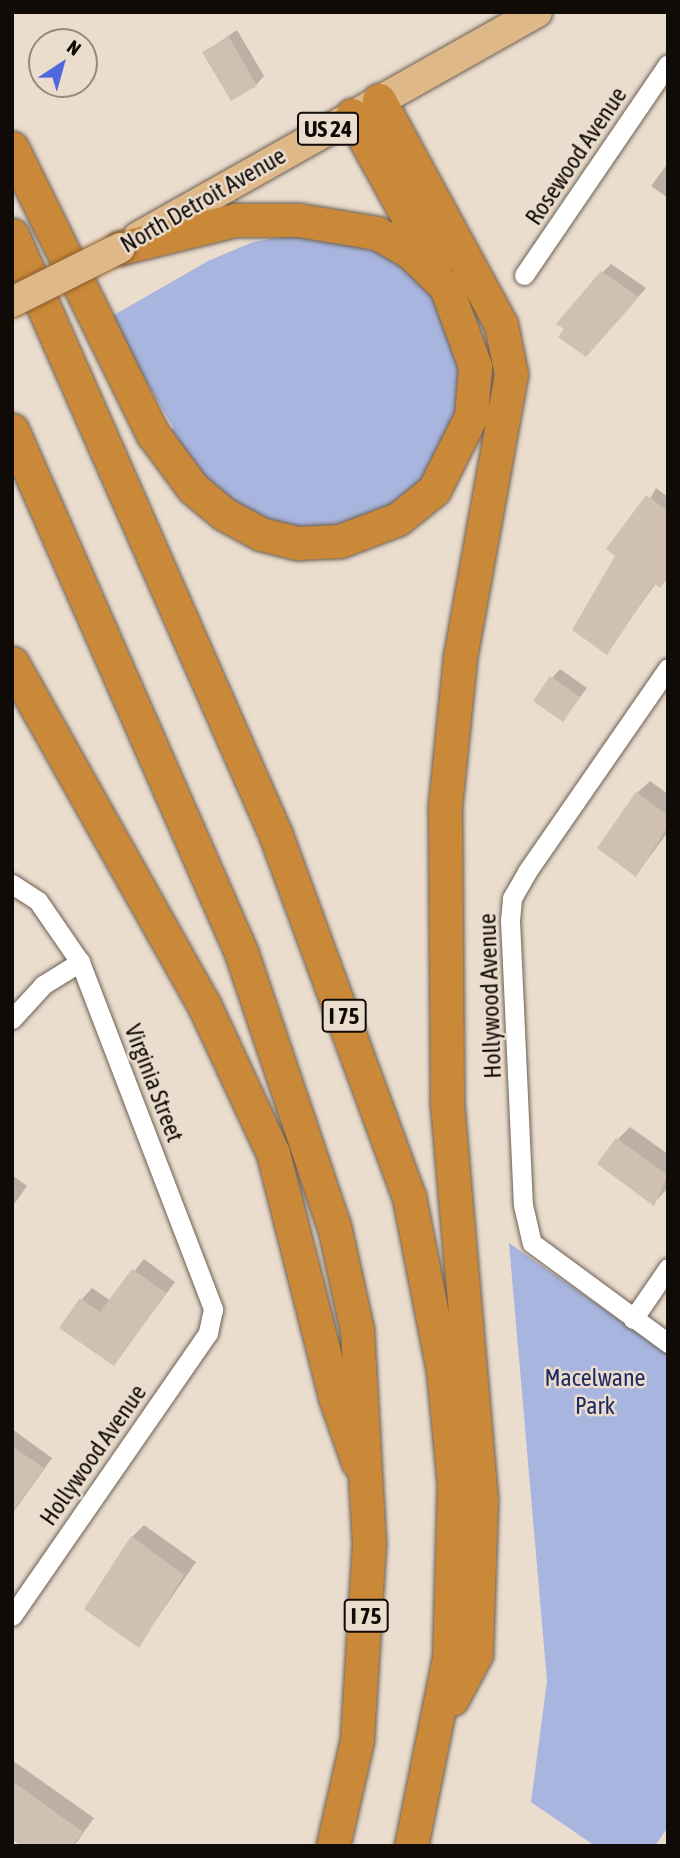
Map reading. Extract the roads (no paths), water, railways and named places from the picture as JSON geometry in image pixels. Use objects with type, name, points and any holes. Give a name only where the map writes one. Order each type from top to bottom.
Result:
[{"type":"highway","points":[[12,148],[172,464],[224,514],[261,534],[298,542],[350,539],[398,519],[434,490],[471,416],[475,366],[446,286],[365,107]]},
{"type":"highway","points":[[365,107],[501,325],[511,374],[460,657],[445,806],[447,1103],[481,1487],[481,1578],[476,1654],[435,1729]]},
{"type":"highway","points":[[120,248],[235,220],[342,225],[377,233],[410,252],[446,286]]},
{"type":"highway","name":"I 75","points":[[12,234],[275,833],[408,1196],[443,1370],[454,1483],[449,1658],[411,1846]]},
{"type":"highway","name":"I 75","points":[[12,430],[241,952],[304,1124],[357,1330],[368,1491],[357,1740],[333,1846]]},
{"type":"highway","points":[[12,663],[204,1005],[272,1153],[335,1397],[368,1491]]},
{"type":"main road","name":"North Detroit Avenue","points":[[12,302],[120,248],[537,12]]},
{"type":"street","name":"Rosewood Avenue","points":[[524,275],[668,64]]},
{"type":"street","name":"Hollywood Avenue","points":[[633,1319],[531,1243],[523,1205],[510,920],[512,898],[527,872],[668,668]]},
{"type":"street","name":"Virginia Street","points":[[12,884],[38,901],[80,962],[210,1296],[213,1322]]},
{"type":"street","points":[[12,1019],[43,985],[80,962]]},
{"type":"street","points":[[668,1268],[633,1319],[668,1343]]},
{"type":"street","name":"Hollywood Avenue","points":[[12,1616],[213,1322]]},
{"type":"park label","name":"Macelwane Park","points":[[595,1392]]}]
